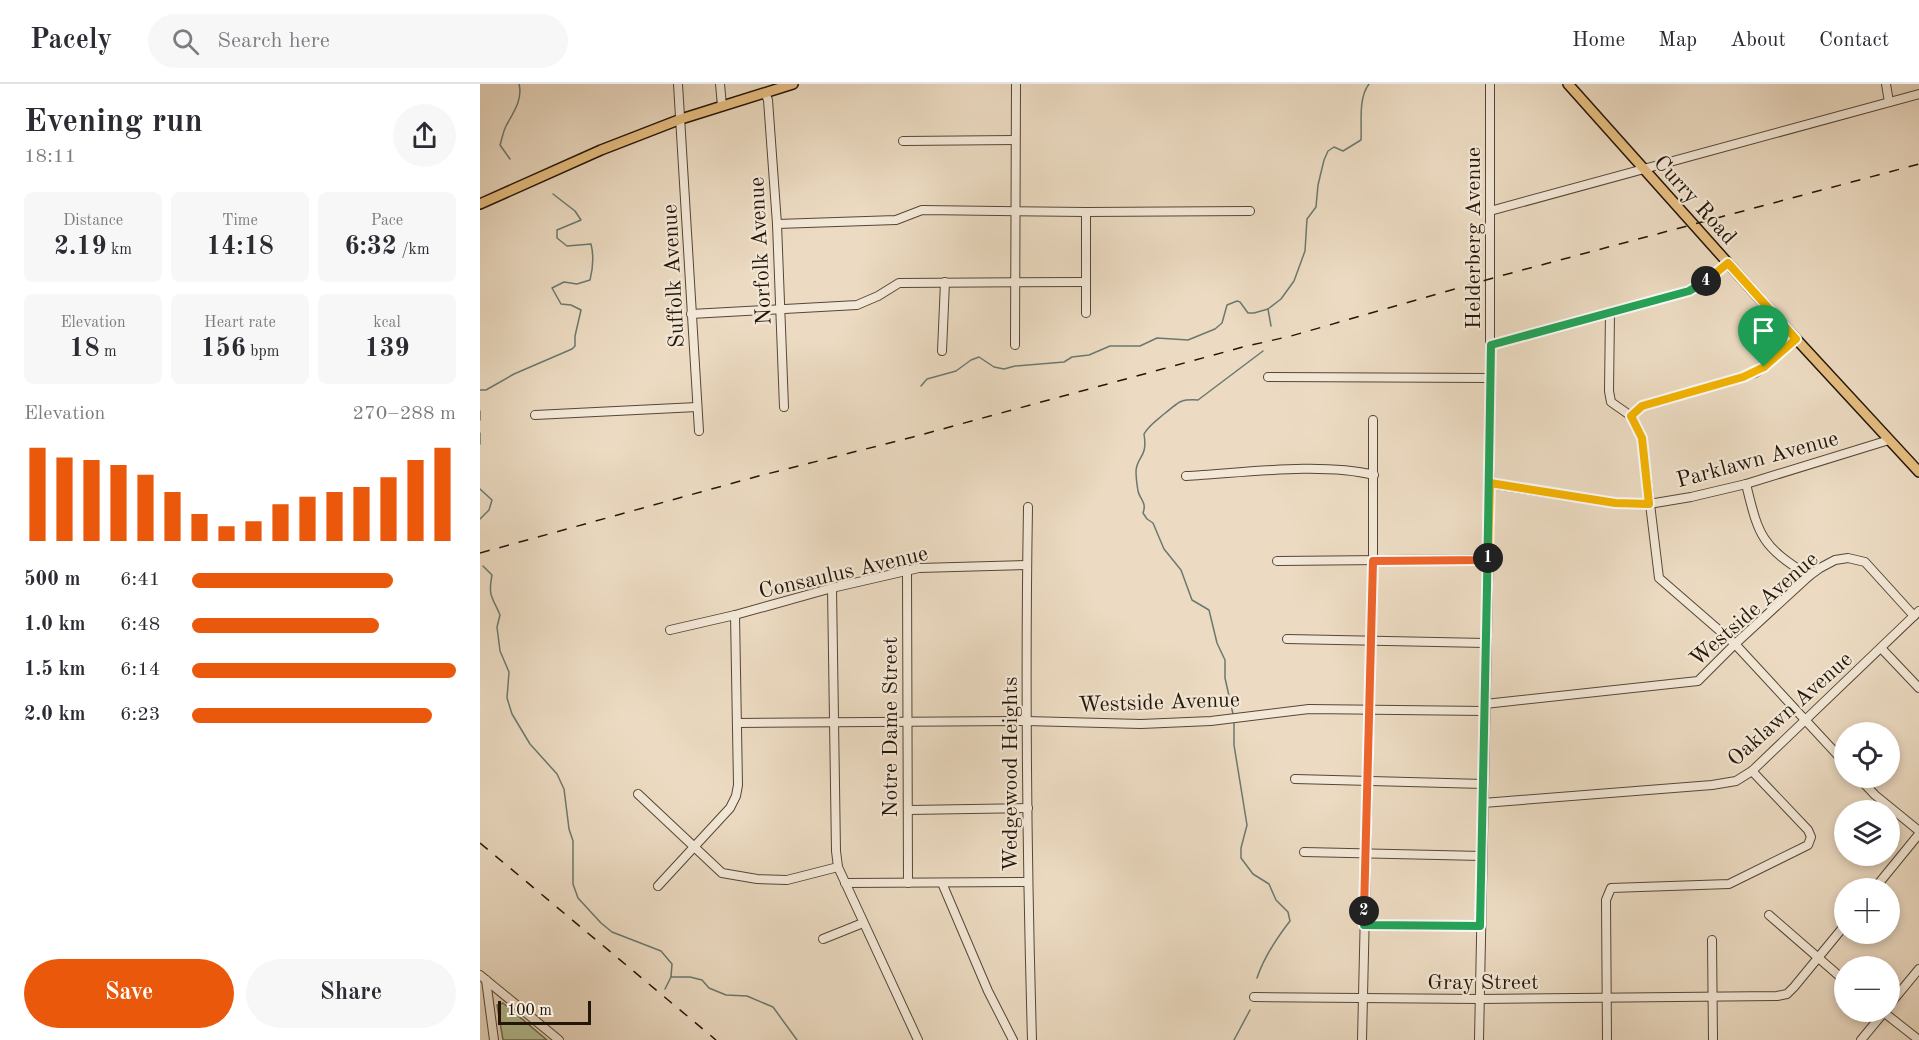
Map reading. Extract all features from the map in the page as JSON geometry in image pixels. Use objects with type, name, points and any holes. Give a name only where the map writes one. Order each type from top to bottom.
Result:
[{"type":"main road","points":[[480,204],[601,150],[681,119],[793,84]]},
{"type":"main road","name":"Curry Road","points":[[1569,84],[1796,339],[1919,472]]},
{"type":"street","name":"Suffolk Avenue","points":[[678,84],[699,431]]},
{"type":"street","points":[[720,84],[722,106]]},
{"type":"street","points":[[1015,345],[1016,84]]},
{"type":"street","name":"Helderberg Avenue","points":[[1479,1040],[1479,942],[1490,483],[1490,84]]},
{"type":"street","points":[[1886,84],[1889,102]]},
{"type":"street","name":"Norfolk Avenue","points":[[765,93],[768,100],[777,224],[784,408]]},
{"type":"street","points":[[1490,211],[1919,94]]},
{"type":"street","points":[[903,141],[1015,140]]},
{"type":"street","points":[[777,224],[896,220],[922,210],[1250,211]]},
{"type":"street","points":[[1086,212],[1086,313]]},
{"type":"street","points":[[1491,345],[1689,291],[1701,285],[1728,263]]},
{"type":"street","points":[[942,351],[945,282]]},
{"type":"street","points":[[692,314],[857,305],[879,296],[899,283],[1085,282]]},
{"type":"street","points":[[1610,313],[1611,402],[1631,416],[1642,438],[1659,578],[1735,644],[1834,751]]},
{"type":"street","points":[[1631,416],[1642,406],[1755,373],[1796,339]]},
{"type":"street","points":[[1268,377],[1491,378]]},
{"type":"street","points":[[535,415],[697,407]]},
{"type":"street","points":[[1362,1040],[1373,561],[1373,420]]},
{"type":"street","name":"Parklawn Avenue","points":[[1490,483],[1615,503],[1649,504],[1746,484],[1888,440]]},
{"type":"street","points":[[1186,476],[1302,470],[1354,470],[1374,475]]},
{"type":"street","points":[[1746,484],[1756,523],[1767,545],[1809,576]]},
{"type":"street","name":"Wedgewood Heights","points":[[1028,507],[1026,721],[1032,1040]]},
{"type":"street","name":"Westside Avenue","points":[[737,723],[1026,721],[1141,724],[1234,718],[1309,709],[1485,707],[1698,681],[1809,576],[1835,560],[1848,558],[1865,562],[1917,613]]},
{"type":"street","points":[[1276,561],[1488,559]]},
{"type":"street","name":"Consaulus Avenue","points":[[670,630],[908,570],[931,567],[1028,565]]},
{"type":"street","name":"Notre Dame Street","points":[[908,570],[908,883]]},
{"type":"street","points":[[832,588],[838,867],[918,1040]]},
{"type":"street","name":"Oaklawn Avenue","points":[[1483,803],[1712,785],[1736,781],[1752,771],[1917,613]]},
{"type":"street","points":[[657,886],[730,808],[736,796],[738,784],[735,615]]},
{"type":"street","points":[[1287,639],[1486,643]]},
{"type":"street","points":[[1881,648],[1919,688]]},
{"type":"street","points":[[1607,1040],[1606,900],[1611,888],[1730,884],[1808,845],[1811,837],[1808,830],[1752,771]]},
{"type":"street","points":[[1296,779],[1484,784]]},
{"type":"street","points":[[1868,788],[1919,832],[1883,878]]},
{"type":"street","points":[[638,794],[722,873],[757,879],[787,880],[838,867]]},
{"type":"street","points":[[908,810],[1028,808]]},
{"type":"street","points":[[1304,852],[1482,856]]},
{"type":"street","points":[[845,883],[1028,882]]},
{"type":"street","points":[[942,883],[988,991],[1013,1040]]},
{"type":"street","points":[[1768,915],[1834,972]]},
{"type":"street","points":[[823,939],[863,923]]},
{"type":"street","points":[[1364,925],[1480,926]]},
{"type":"street","name":"Gray Street","points":[[1254,997],[1479,999],[1777,996],[1787,994],[1834,938]]},
{"type":"street","points":[[1712,940],[1713,1040]]},
{"type":"street","points":[[1900,992],[1919,969]]},
{"type":"street","points":[[483,977],[494,1040]]},
{"type":"street","points":[[483,977],[560,1040]]},
{"type":"street","points":[[1861,1040],[1875,1022]]},
{"type":"street","points":[[1897,1022],[1919,1040]]},
{"type":"street","points":[[480,1024],[491,1023]]},
{"type":"green space","points":[[503,1003],[547,1040],[503,1040],[497,1005]]},
{"type":"waterway","points":[[510,159],[500,145],[520,95],[519,84]]},
{"type":"waterway","points":[[1271,326],[1268,309],[1281,299],[1294,281],[1305,251],[1307,219],[1316,207],[1318,185],[1328,151],[1334,147],[1343,151],[1361,140],[1362,103],[1369,84]]},
{"type":"waterway","points":[[480,390],[486,390],[514,374],[575,346],[581,310],[571,305],[561,304],[552,288],[564,282],[577,284],[590,280],[593,262],[592,249],[591,244],[567,246],[557,238],[557,230],[581,220],[575,211],[553,194]]},
{"type":"waterway","points":[[921,386],[927,379],[956,371],[979,357],[994,367],[1004,369],[1064,362],[1072,357],[1089,355],[1110,346],[1140,346],[1157,338],[1188,340],[1215,329],[1222,323],[1227,305],[1237,301],[1248,313],[1268,309]]},
{"type":"waterway","points":[[1233,714],[1225,678],[1225,660],[1217,643],[1209,610],[1192,600],[1181,570],[1164,549],[1153,523],[1143,513],[1144,504],[1138,491],[1136,471],[1145,448],[1144,434],[1150,426],[1179,402],[1198,400],[1263,351]]},
{"type":"waterway","points":[[480,411],[480,420]]},
{"type":"waterway","points":[[480,433],[480,444]]},
{"type":"waterway","points":[[480,489],[492,500],[489,510],[480,519]]},
{"type":"waterway","points":[[483,566],[492,575],[491,592],[500,615],[497,627],[500,651],[509,672],[507,698],[512,714],[530,744],[557,774],[564,789],[569,829],[573,841],[573,884],[578,898],[612,932],[661,951],[672,964],[671,977],[690,977],[702,980],[709,988],[726,995],[747,996],[773,1007],[797,1040]]},
{"type":"waterway","points":[[1234,722],[1234,745],[1247,825],[1241,858],[1253,874],[1269,884],[1276,900],[1288,912],[1290,921],[1271,948],[1257,978]]},
{"type":"waterway","points":[[665,989],[671,977]]},
{"type":"waterway","points":[[1234,1040],[1250,1010]]},
{"type":"railway","points":[[480,553],[755,477],[1291,336],[1500,276],[1919,164]]},
{"type":"railway","points":[[480,843],[716,1040]]},
{"type":"route","points":[[1764,367],[1743,377],[1642,406],[1631,416],[1642,438],[1649,504],[1615,503],[1490,483],[1488,559],[1373,561],[1364,925],[1480,926],[1490,483],[1491,345],[1689,291],[1701,285],[1728,263],[1796,339],[1764,367]]}]
